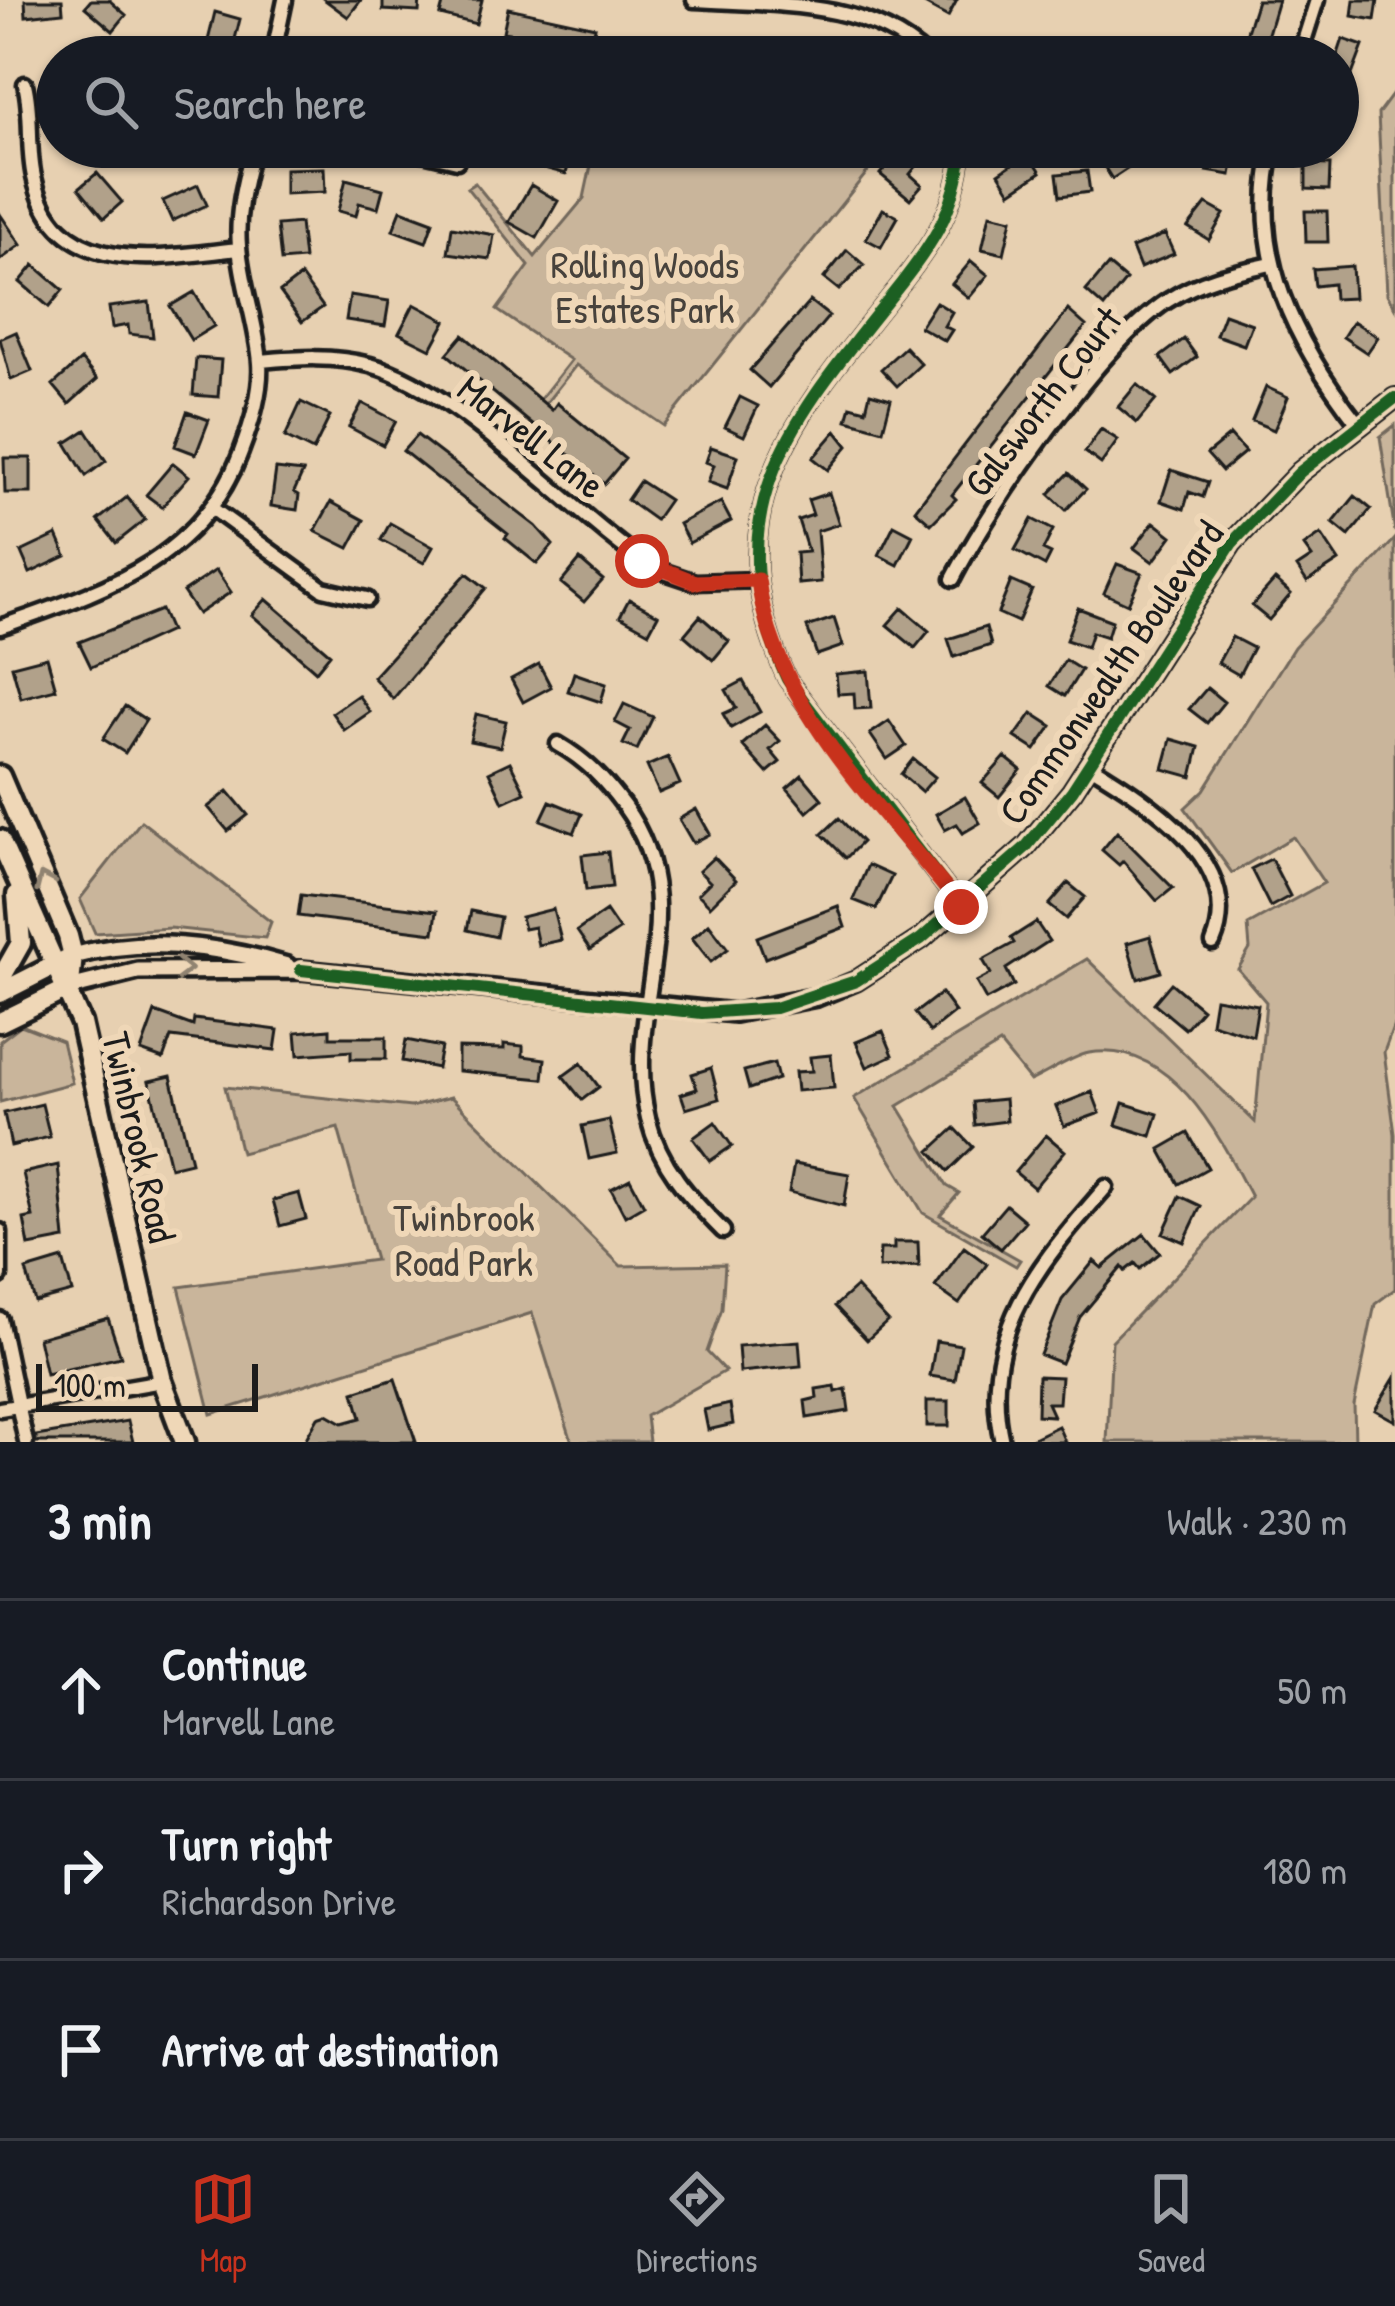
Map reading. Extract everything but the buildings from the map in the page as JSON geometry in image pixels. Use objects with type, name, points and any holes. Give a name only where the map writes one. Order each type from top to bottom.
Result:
[{"type":"main road","points":[[0,776],[65,959],[69,988],[0,1022]]},
{"type":"main road","points":[[3,848],[65,959]]},
{"type":"main road","points":[[0,980],[14,961],[23,927],[3,848]]},
{"type":"main road","points":[[0,993],[65,959]]},
{"type":"main road","name":"Twinbrook Road","points":[[69,988],[162,1382],[184,1442]]},
{"type":"street","points":[[277,36],[285,0]]},
{"type":"street","points":[[694,0],[831,4],[873,15],[900,36]]},
{"type":"street","points":[[1305,36],[1316,0]]},
{"type":"street","points":[[25,84],[33,116],[35,184],[48,212],[72,238],[119,259],[239,250]]},
{"type":"street","points":[[0,627],[136,575],[178,545],[213,509],[248,435],[260,361],[239,250],[248,168]]},
{"type":"street","points":[[960,168],[957,191],[943,227],[810,398],[784,440],[763,501],[758,580],[769,636],[801,702],[961,907]]},
{"type":"street","points":[[1270,168],[1266,203],[1271,264],[1301,345],[1359,424]]},
{"type":"street","name":"Galsworth Court","points":[[953,579],[1020,470],[1137,325],[1193,286],[1271,264]]},
{"type":"street","name":"Marvell Lane","points":[[260,361],[335,358],[396,374],[438,398],[653,568],[695,582],[758,580]]},
{"type":"street","name":"Commonwealth Boulevard","points":[[69,988],[138,971],[302,970],[648,1008],[735,1013],[817,997],[891,961],[961,907],[1026,847],[1090,765],[1232,543],[1289,482],[1395,398]]},
{"type":"street","points":[[213,509],[322,589],[367,599]]},
{"type":"street","points":[[558,744],[598,772],[638,825],[652,856],[659,903],[643,1078],[657,1148],[683,1190],[723,1231]]},
{"type":"street","points":[[1090,765],[1158,809],[1192,845],[1221,902],[1221,923],[1213,943]]},
{"type":"street","name":"Commonwealth Boulevard","points":[[65,959],[168,944],[226,950],[302,970]]},
{"type":"street","points":[[1002,1442],[995,1401],[1005,1331],[1031,1276],[1106,1187]]},
{"type":"street","points":[[0,1231],[0,1276]]},
{"type":"street","points":[[0,1319],[26,1442]]},
{"type":"street","points":[[0,1408],[162,1382]]},
{"type":"green space","points":[[1395,91],[1395,308],[1387,294],[1378,114]]},
{"type":"green space","name":"Rolling Woods Estates Park","points":[[590,168],[871,168],[664,426],[576,365],[517,440],[512,435],[571,360],[497,310],[529,266],[467,188],[475,183],[535,257],[584,198]]},
{"type":"green space","points":[[1395,425],[1395,532],[1380,437]]},
{"type":"green space","points":[[1395,539],[1395,1022],[1384,1052],[1395,1134],[1395,1289],[1375,1304],[1354,1405],[1355,1442],[1107,1442],[1112,1341],[1251,1197],[1208,1121],[1169,1077],[1145,1061],[1119,1053],[1089,1053],[1030,1081],[1000,1044],[898,1106],[947,1186],[959,1193],[940,1215],[1020,1260],[1016,1266],[923,1213],[854,1098],[1087,959],[1255,1122],[1266,1002],[1238,969],[1250,949],[1248,925],[1324,883],[1293,837],[1232,873],[1185,808],[1204,790],[1294,647]]},
{"type":"green space","points":[[141,821],[271,922],[265,938],[170,928],[95,933],[80,899]]},
{"type":"green space","points":[[21,1025],[62,1041],[72,1083],[0,1102],[0,1041]]},
{"type":"green space","name":"Twinbrook Road Park","points":[[225,1087],[411,1107],[451,1097],[621,1266],[725,1264],[722,1309],[707,1352],[725,1371],[646,1416],[649,1442],[572,1442],[532,1313],[211,1414],[179,1287],[375,1260],[338,1128],[241,1153]]},
{"type":"cycle path","points":[[959,168],[947,211],[928,247],[820,388],[793,431],[772,475],[760,520],[757,568],[766,621],[787,679],[961,907]]},
{"type":"cycle path","points":[[301,970],[702,1013],[775,1008],[856,981],[921,939],[1026,847],[1072,791],[1232,543],[1300,472],[1395,398]]},
{"type":"route","points":[[642,561],[672,577],[695,582],[758,580],[769,636],[787,680],[961,907]]}]
